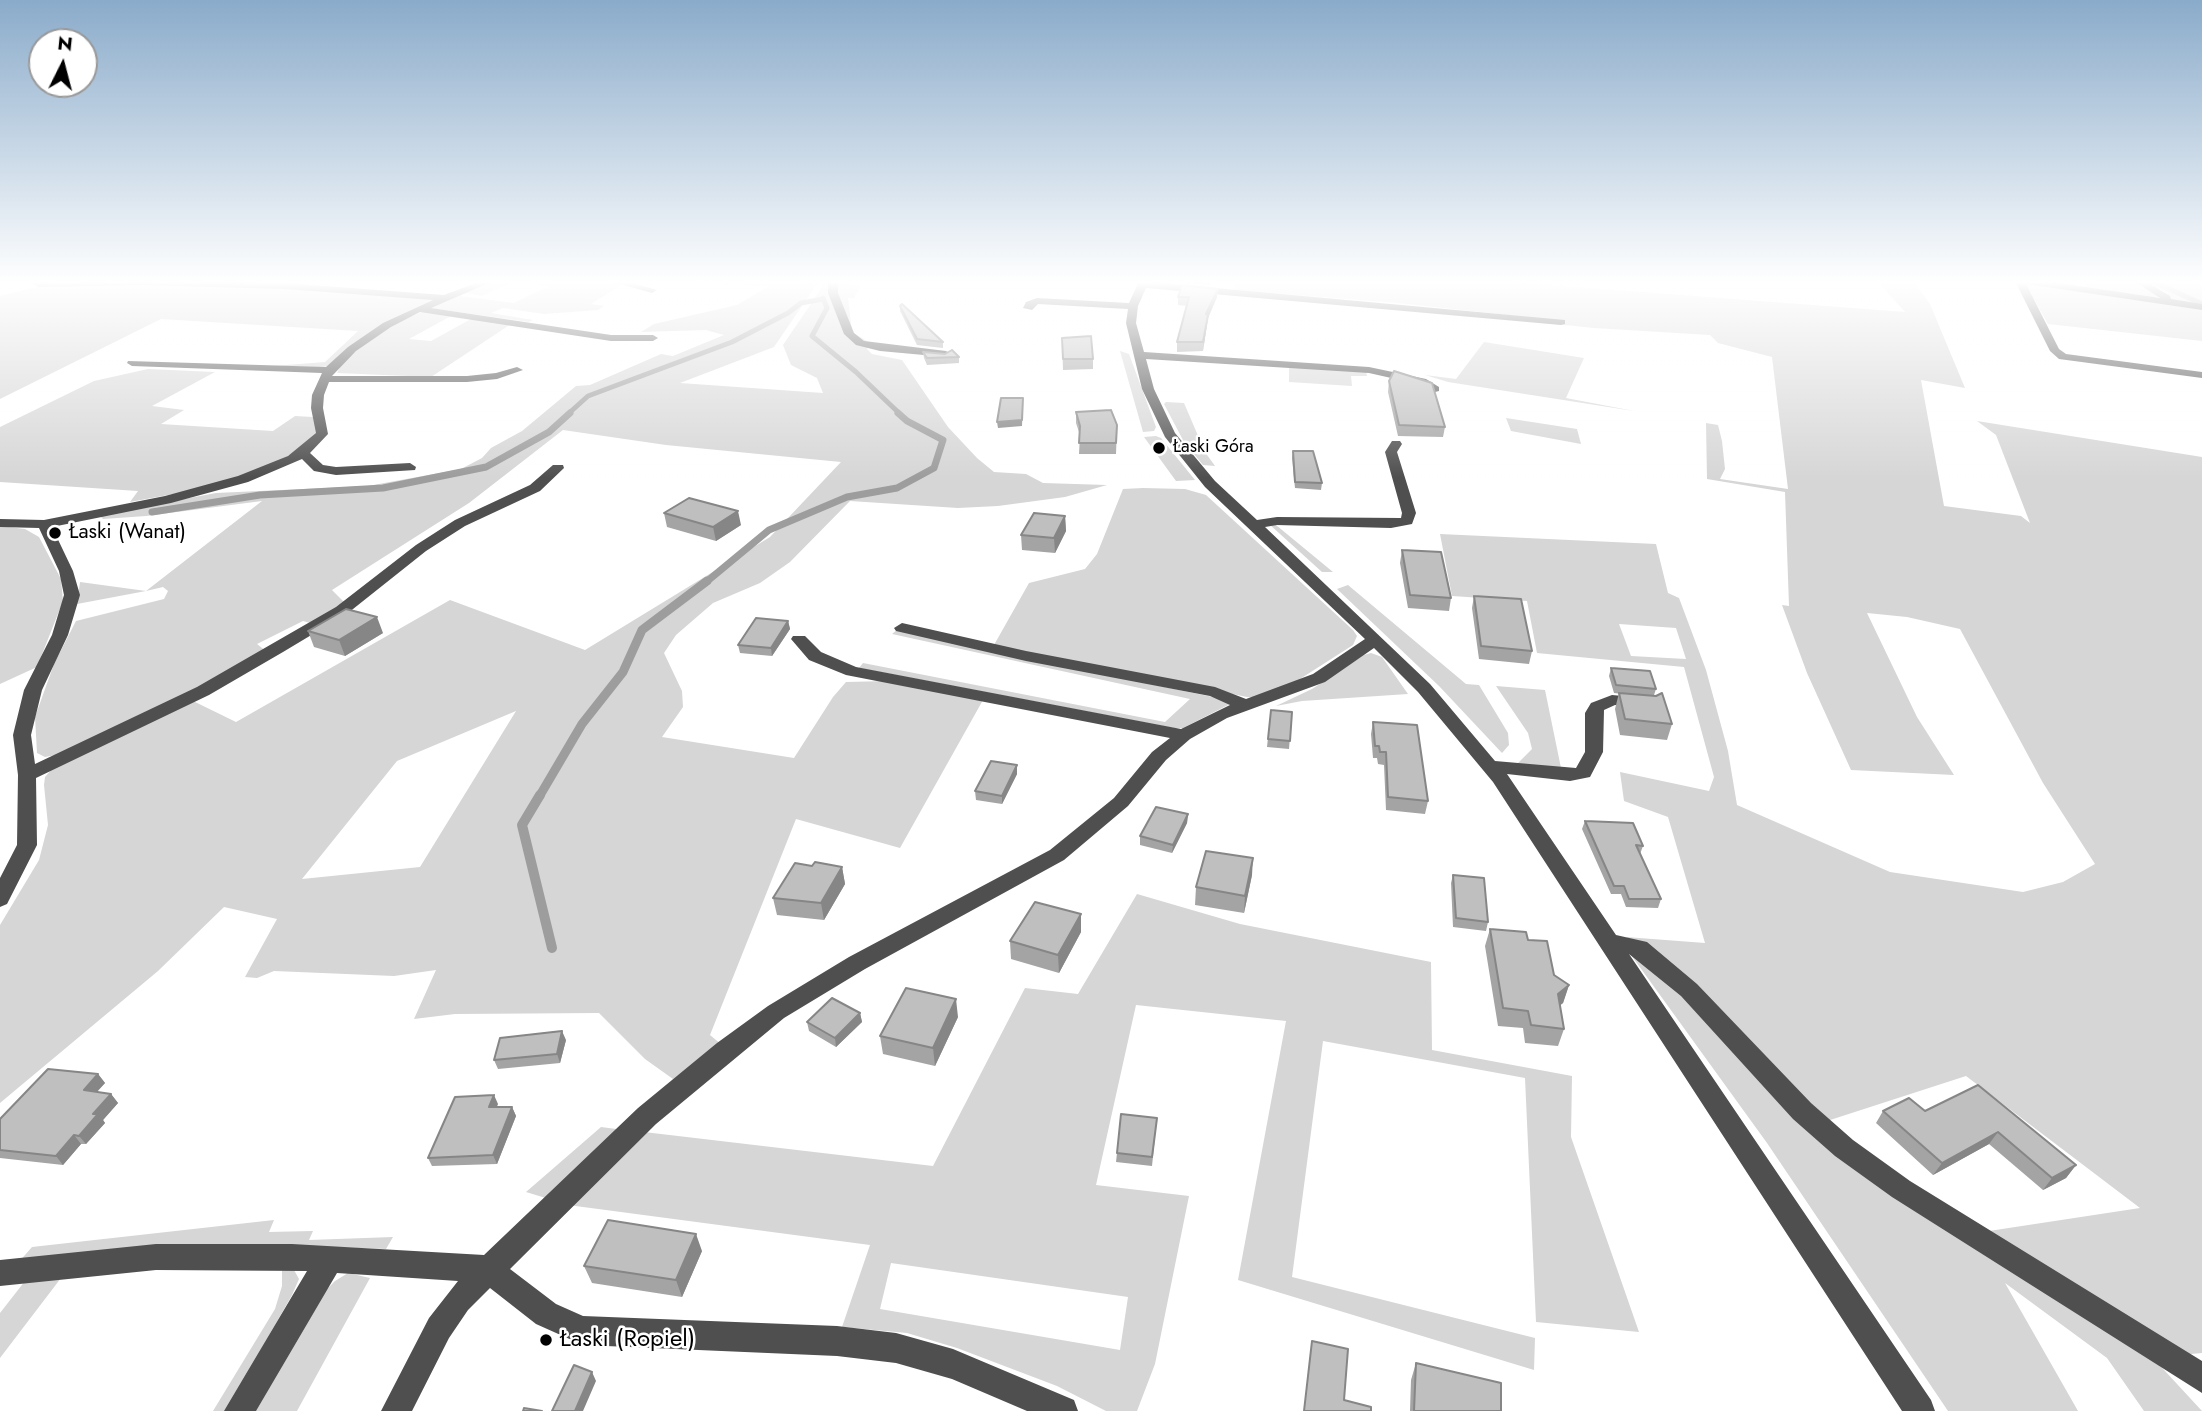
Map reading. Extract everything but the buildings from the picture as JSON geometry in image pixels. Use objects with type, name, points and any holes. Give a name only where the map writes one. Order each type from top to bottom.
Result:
[{"type":"street","points":[[0,523],[44,524],[219,486],[263,472],[303,453],[321,434],[318,395],[327,374],[359,347]]},
{"type":"street","points":[[874,347],[946,354]]},
{"type":"street","points":[[1137,347],[1148,389],[1169,434],[1210,484],[1424,688],[1491,766],[1920,1411]]},
{"type":"street","points":[[2053,347],[2063,357],[2202,375]]},
{"type":"street","points":[[1139,355],[1369,370],[1422,381],[1435,389]]},
{"type":"street","points":[[132,363],[467,379],[517,370]]},
{"type":"street","points":[[1254,525],[1277,520],[1391,524],[1407,521],[1409,513],[1391,452],[1396,444]]},
{"type":"street","points":[[303,453],[319,468],[336,471],[410,467]]},
{"type":"street","points":[[27,775],[203,691],[278,649],[342,610],[421,548],[460,523],[535,488],[558,468]]},
{"type":"street","points":[[0,899],[27,845],[27,775],[22,735],[33,690],[60,635],[72,595],[66,571],[44,524]]},
{"type":"street","points":[[902,628],[1026,656],[1215,692],[1247,706]]},
{"type":"street","points":[[799,639],[815,656],[852,671],[1184,735]]},
{"type":"street","points":[[396,1411],[446,1317],[488,1269],[647,1116],[776,1012],[857,963],[1057,855],[1121,802],[1159,756],[1184,735],[1221,714],[1319,678],[1375,640]]},
{"type":"street","points":[[1491,766],[1570,775],[1583,774],[1594,752],[1594,713],[1597,707],[1612,700],[1651,704]]},
{"type":"street","points":[[1608,941],[1639,948],[1689,990],[1802,1111],[1844,1148],[1901,1189],[2202,1378]]},
{"type":"street","points":[[0,1273],[156,1257],[330,1259],[488,1269],[546,1314],[583,1330],[837,1341],[896,1348],[953,1364],[1063,1411]]},
{"type":"street","points":[[239,1411],[330,1259]]},
{"type":"shaded area","points":[[0,347],[105,347],[0,399]]},
{"type":"shaded area","points":[[341,347],[358,347],[331,366],[273,366],[325,362]]},
{"type":"shaded area","points":[[361,347],[477,347],[431,377],[337,373],[342,363]]},
{"type":"shaded area","points":[[695,347],[774,347],[680,383],[823,393],[817,378],[791,365],[784,347],[868,347],[872,354],[902,360],[948,427],[994,472],[1026,474],[1043,483],[1107,485],[1065,497],[998,506],[958,508],[850,501],[790,562],[760,583],[713,603],[676,635],[664,653],[682,691],[683,707],[662,737],[794,758],[833,697],[846,682],[888,681],[983,700],[900,848],[796,819],[710,1035],[722,1045],[673,1079],[645,1059],[599,1013],[455,1014],[414,1019],[436,970],[394,976],[274,971],[257,978],[245,977],[277,919],[224,907],[158,971],[0,1103],[0,925],[39,860],[48,825],[45,777],[52,769],[191,700],[236,722],[450,600],[585,650],[770,537],[841,462],[666,445],[563,430],[469,503],[332,590],[344,602],[314,624],[303,621],[257,644],[267,652],[198,690],[56,755],[45,757],[37,753],[35,717],[54,664],[76,621],[164,599],[168,591],[163,587],[146,591],[262,501],[146,516],[103,519],[99,515],[216,493],[368,486],[461,469],[522,431],[576,386],[590,385],[661,354],[673,356]],"holes":[[[516,711],[420,867],[302,879],[397,761]]]},
{"type":"shaded area","points":[[1480,347],[1514,347],[1584,358],[1566,398],[1634,411],[1448,382],[1425,375],[1456,379]]},
{"type":"shaded area","points":[[1733,347],[1948,347],[1965,388],[1921,380],[1944,506],[2021,516],[2030,523],[1996,435],[1977,421],[2202,457],[2202,1353],[2180,1355],[1989,1231],[2140,1208],[1966,1076],[1827,1121],[1643,946],[1626,937],[1705,943],[1668,817],[1624,801],[1620,772],[1709,791],[1714,777],[1684,667],[1537,653],[1527,601],[1452,596],[1440,534],[1656,544],[1668,593],[1679,598],[1706,670],[1728,751],[1737,805],[1890,872],[2023,892],[2063,882],[2095,864],[2043,783],[1960,629],[1907,617],[1867,613],[1917,717],[1954,775],[1851,770],[1807,673],[1782,605],[1789,606],[1785,492],[1707,479],[1706,423],[1718,425],[1722,441],[1725,469],[1720,479],[1788,489],[1772,357]],"holes":[[[1619,624],[1676,628],[1686,659],[1631,656]]]},
{"type":"shaded area","points":[[1120,351],[1129,354],[1156,427],[1154,431],[1143,432]]},
{"type":"shaded area","points":[[1289,366],[1366,371],[1367,376],[1351,376],[1352,386],[1289,382]]},
{"type":"shaded area","points":[[148,369],[215,372],[152,406],[184,410],[161,424],[273,431],[295,416],[313,417],[317,432],[307,446],[263,469],[190,491],[130,502],[138,491],[0,482],[0,427],[94,381]]},
{"type":"shaded area","points":[[1184,403],[1205,452],[1215,466],[1203,465],[1184,442],[1164,404]]},
{"type":"shaded area","points":[[1506,418],[1577,429],[1581,444],[1511,431]]},
{"type":"shaded area","points":[[1144,437],[1161,438],[1195,480],[1176,481]]},
{"type":"shaded area","points":[[1123,489],[1185,489],[1206,495],[1353,630],[1357,636],[1353,645],[1289,686],[1258,697],[1247,697],[994,645],[1029,583],[1085,569],[1097,554]]},
{"type":"shaded area","points":[[1269,524],[1276,525],[1333,572],[1322,572]]},
{"type":"shaded area","points":[[0,526],[25,529],[39,537],[61,579],[63,601],[37,667],[0,684]]},
{"type":"shaded area","points":[[80,582],[146,591],[77,604]]},
{"type":"shaded area","points":[[1348,585],[1466,684],[1479,685],[1508,733],[1509,745],[1502,753],[1439,686],[1337,589]]},
{"type":"shaded area","points":[[898,629],[1232,703],[1183,728],[1174,728],[859,668],[863,663],[1165,722],[1190,699],[892,634]]},
{"type":"shaded area","points":[[1371,653],[1382,657],[1408,694],[1302,701],[1276,706],[1312,689]]},
{"type":"shaded area","points":[[1496,686],[1545,690],[1561,768],[1517,764],[1532,749],[1528,733]]},
{"type":"shaded area","points":[[1137,894],[1240,924],[1431,962],[1432,1050],[1572,1076],[1571,1137],[1639,1332],[1536,1322],[1525,1078],[1323,1041],[1292,1277],[1535,1338],[1534,1370],[1238,1280],[1286,1021],[1136,1005],[1096,1185],[1189,1196],[1155,1364],[1137,1411],[1106,1411],[1057,1386],[957,1348],[907,1333],[842,1327],[870,1245],[568,1205],[644,1132],[933,1166],[1025,988],[1078,994]],"holes":[[[891,1263],[1128,1297],[1120,1350],[880,1309]]]},
{"type":"shaded area","points":[[1626,948],[1645,956],[1761,1076],[2153,1358],[2202,1411],[2144,1411],[2107,1358],[2005,1283],[2078,1411],[1948,1411],[1767,1143]]},
{"type":"shaded area","points":[[601,1127],[624,1130],[549,1199],[526,1192]]},
{"type":"shaded area","points":[[274,1220],[269,1232],[313,1231],[309,1240],[393,1237],[386,1249],[248,1244],[18,1263],[32,1247]]},
{"type":"shaded area","points":[[282,1269],[294,1270],[299,1279],[292,1295],[226,1411],[213,1411],[275,1309],[282,1286]]},
{"type":"shaded area","points":[[348,1273],[370,1278],[297,1411],[249,1411],[314,1302],[335,1281]]},
{"type":"shaded area","points":[[61,1278],[0,1358],[0,1313],[25,1281]]},
{"type":"waterway","points":[[568,414],[588,396],[719,347]]},
{"type":"waterway","points":[[825,347],[900,414]]},
{"type":"waterway","points":[[152,512],[260,495],[383,488],[486,467],[549,432],[570,413]]},
{"type":"waterway","points":[[705,583],[769,530],[847,497],[897,488],[934,468],[943,440],[907,421],[898,413]]},
{"type":"waterway","points":[[539,797],[582,724],[623,672],[642,630],[707,581]]},
{"type":"waterway","points":[[540,795],[522,825],[552,948]]},
{"type":"place","name":"Łaski Góra","points":[[1159,448]]},
{"type":"place","name":"Łaski (Wanat)","points":[[55,533]]},
{"type":"place","name":"Łaski (Ropiel)","points":[[546,1340]]}]
